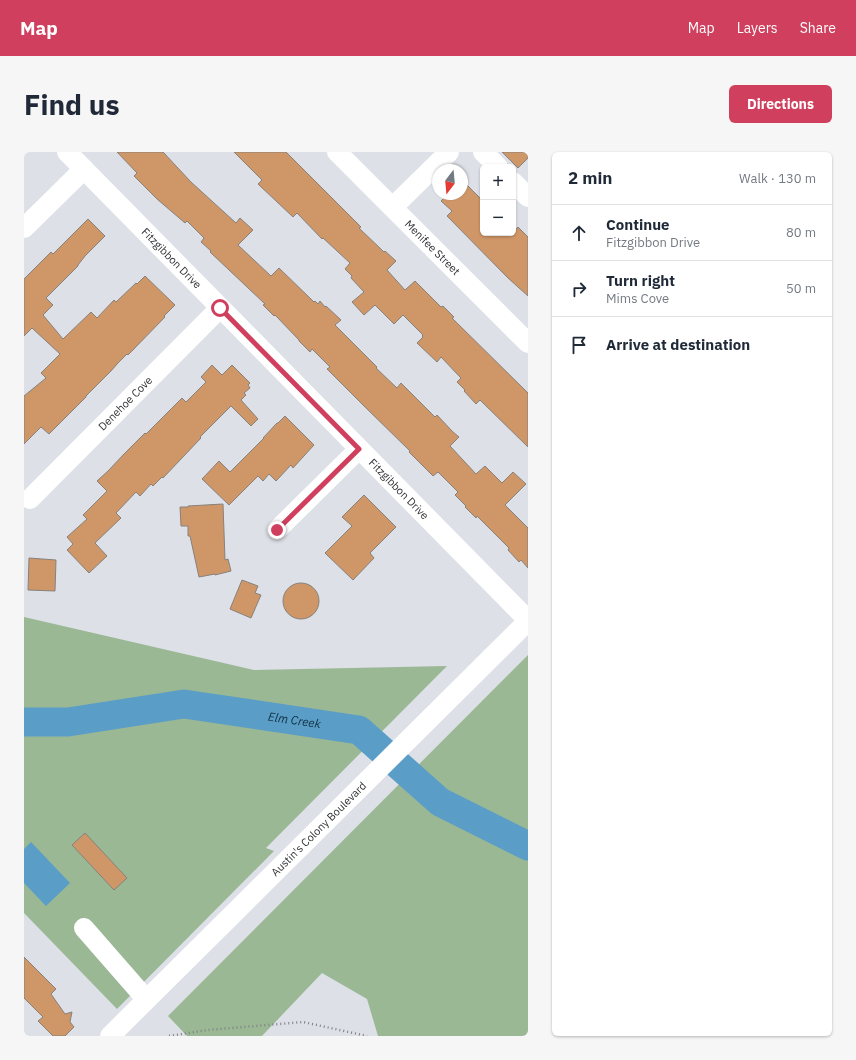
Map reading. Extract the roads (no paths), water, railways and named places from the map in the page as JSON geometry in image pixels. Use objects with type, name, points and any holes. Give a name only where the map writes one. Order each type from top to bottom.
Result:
[{"type":"street","name":"Fitzgibbon Drive","points":[[67,152],[528,621]]},
{"type":"street","name":"Menifee Street","points":[[337,152],[528,343]]},
{"type":"street","points":[[393,207],[449,152]]},
{"type":"street","points":[[483,152],[495,164]]},
{"type":"street","points":[[24,228],[84,169]]},
{"type":"street","points":[[516,185],[528,197]]},
{"type":"street","name":"Denehoe Cove","points":[[30,499],[220,308]]},
{"type":"street","points":[[277,530],[359,449]]},
{"type":"street","name":"Austin's Colony Boulevard","points":[[110,1036],[528,621]]},
{"type":"street","points":[[84,928],[146,999]]},
{"type":"water","points":[[31,842],[70,883],[46,906],[24,883],[24,849]]},
{"type":"waterway","name":"Elm Creek","points":[[24,722],[68,722],[184,704],[359,730],[440,802],[528,846]]}]
